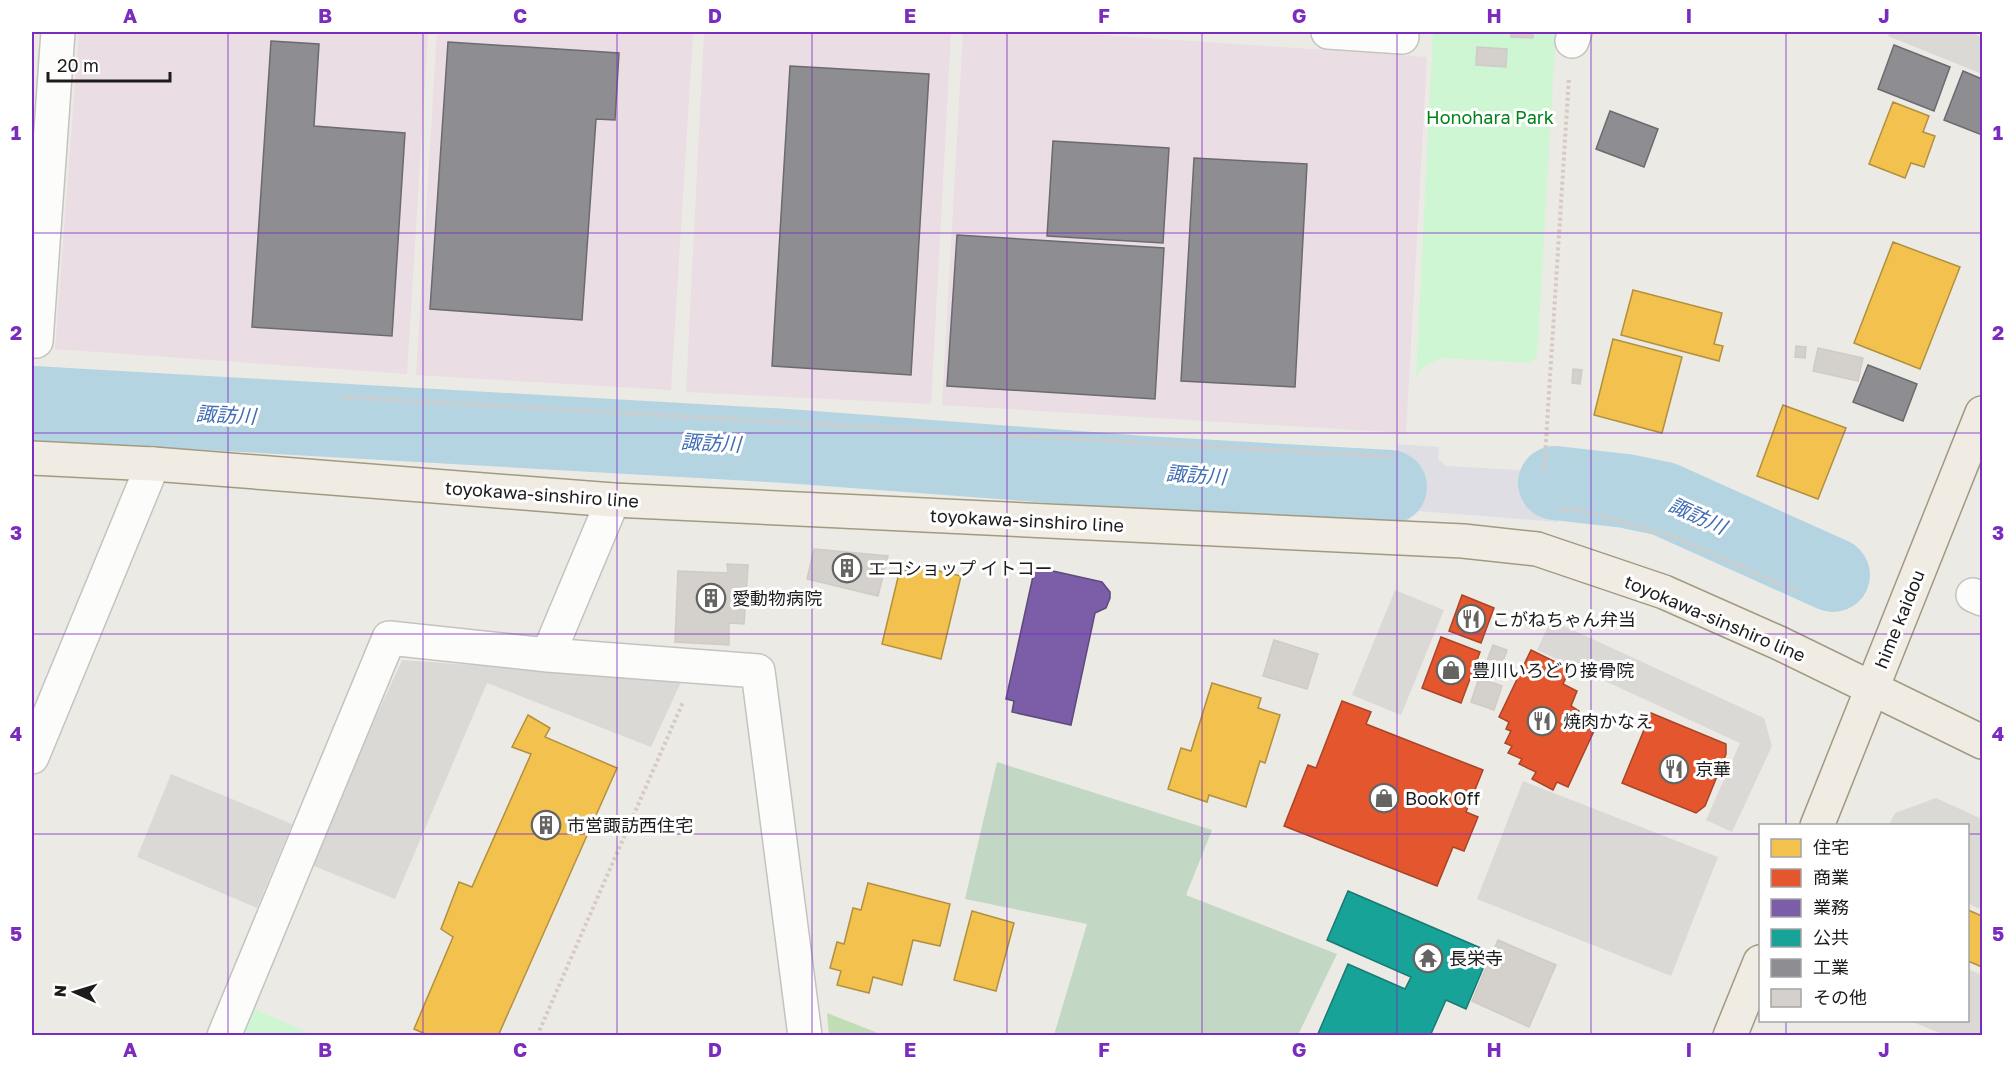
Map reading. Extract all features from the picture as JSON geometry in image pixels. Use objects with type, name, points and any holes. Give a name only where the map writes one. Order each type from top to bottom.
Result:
[{"type":"main road","name":"hime kaidou","points":[[1817,824],[1983,413]]},
{"type":"main road","name":"toyokawa-sinshiro line","points":[[32,458],[153,464],[613,500],[1463,541],[1537,549],[1664,592],[1779,643],[1983,742]]},
{"type":"main road","points":[[1730,1035],[1759,967]]},
{"type":"street","points":[[36,341],[58,32]]},
{"type":"street","points":[[1328,32],[1402,37]]},
{"type":"street","points":[[32,757],[153,464]]},
{"type":"street","points":[[548,655],[613,500]]},
{"type":"street","points":[[224,1035],[389,638],[548,655],[758,671],[805,1035]]},
{"type":"path","points":[[1544,472],[1574,36]]},
{"type":"path","points":[[344,396],[1393,457]]},
{"type":"path","points":[[1559,509],[1579,510],[1672,536],[1798,592]]},
{"type":"path","points":[[537,1035],[699,666]]},
{"type":"shaded area","points":[[79,32],[428,32],[407,374],[55,349]]},
{"type":"shaded area","points":[[437,32],[693,32],[671,390],[416,375]]},
{"type":"shaded area","points":[[704,32],[951,32],[931,404],[686,392]]},
{"type":"shaded area","points":[[963,32],[1058,32],[1427,57],[1406,433],[942,405]]},
{"type":"shaded area","points":[[1890,32],[1968,32],[1982,37],[1982,74],[1888,36]]},
{"type":"shaded area","points":[[1398,444],[1439,447],[1438,459],[1446,466],[1555,472],[1553,495],[1559,502],[1558,522],[1393,509]]},
{"type":"shaded area","points":[[1395,590],[1444,610],[1401,715],[1352,695]]},
{"type":"shaded area","points":[[1551,620],[1764,718],[1772,746],[1732,832],[1706,820],[1740,743],[1537,650]]},
{"type":"shaded area","points":[[402,660],[682,680],[651,747],[487,683],[395,899],[309,864]]},
{"type":"shaded area","points":[[171,774],[292,824],[257,908],[137,857]]},
{"type":"shaded area","points":[[1523,781],[1718,857],[1671,976],[1477,899]]},
{"type":"shaded area","points":[[1936,798],[1982,819],[1982,901],[1979,909],[1969,904],[1969,824],[1890,824],[1895,813]]},
{"type":"shaded area","points":[[1969,969],[1982,975],[1982,1035],[1945,1035],[1912,1022],[1969,1022]]},
{"type":"green space","name":"Honohara Park","points":[[1433,32],[1556,32],[1537,358],[1529,363],[1441,358],[1422,368],[1416,379]]},
{"type":"green space","points":[[997,762],[1212,830],[1186,895],[1337,954],[1298,1035],[1054,1035],[1087,924],[965,899]]},
{"type":"green space","points":[[250,1007],[314,1035],[238,1036]]},
{"type":"green space","points":[[827,1013],[883,1035],[829,1035]]},
{"type":"building: 住宅","points":[[1893,102],[1929,116],[1923,132],[1935,136],[1924,167],[1911,163],[1905,178],[1869,164]]},
{"type":"building: 住宅","points":[[1893,242],[1960,267],[1920,369],[1854,343]]},
{"type":"building: 住宅","points":[[1633,290],[1722,313],[1714,344],[1723,346],[1719,361],[1621,335]]},
{"type":"building: 住宅","points":[[1613,339],[1682,357],[1662,433],[1594,415]]},
{"type":"building: 住宅","points":[[1783,405],[1846,428],[1818,499],[1757,476]]},
{"type":"building: 住宅","points":[[909,564],[961,576],[941,659],[882,644],[900,569],[907,571]]},
{"type":"building: 住宅","points":[[1212,683],[1261,698],[1258,708],[1280,715],[1265,763],[1260,761],[1246,807],[1209,795],[1207,802],[1168,789],[1181,748],[1191,751]]},
{"type":"building: 住宅","name":"市営諏訪西住宅","points":[[528,715],[550,728],[545,737],[617,768],[498,1036],[430,1036],[414,1029],[453,937],[441,929],[459,882],[472,887],[531,754],[512,747]]},
{"type":"building: 住宅","points":[[868,883],[950,904],[940,946],[913,940],[902,985],[873,977],[869,993],[837,985],[841,971],[830,968],[837,942],[844,944],[853,908],[861,910]]},
{"type":"building: 住宅","points":[[1969,910],[1982,916],[1982,967],[1969,961]]},
{"type":"building: 住宅","points":[[972,911],[1014,923],[996,991],[954,980]]},
{"type":"building: 商業","name":"こがねちゃん弁当","points":[[1462,595],[1494,608],[1481,643],[1449,631]]},
{"type":"building: 商業","name":"豊川いろどり接骨院","points":[[1441,637],[1480,652],[1461,703],[1422,688]]},
{"type":"building: 商業","name":"焼肉かなえ","points":[[1531,650],[1570,669],[1563,684],[1577,691],[1571,706],[1579,711],[1574,720],[1595,729],[1568,787],[1557,782],[1553,790],[1532,779],[1536,772],[1519,764],[1522,759],[1508,753],[1512,746],[1505,743],[1511,731],[1506,729],[1509,722],[1499,717]]},
{"type":"building: 商業","points":[[1342,701],[1371,712],[1366,724],[1483,770],[1466,812],[1478,817],[1464,851],[1453,847],[1437,886],[1284,826],[1308,765],[1316,768]]},
{"type":"building: 商業","name":"京華","points":[[1651,713],[1726,744],[1726,754],[1705,806],[1696,813],[1622,783]]},
{"type":"building: 業務","points":[[1035,567],[1102,582],[1110,592],[1106,608],[1095,613],[1071,725],[1012,712],[1014,701],[1006,699]]},
{"type":"building: 公共","name":"長栄寺","points":[[1348,891],[1490,952],[1466,1009],[1446,1000],[1430,1036],[1317,1036],[1348,964],[1405,989],[1411,977],[1327,940]]},
{"type":"building: 工業","points":[[271,41],[319,44],[314,126],[405,133],[392,336],[252,327]]},
{"type":"building: 工業","points":[[448,42],[619,53],[615,120],[596,119],[582,320],[430,309]]},
{"type":"building: 工業","points":[[1894,45],[1950,67],[1934,111],[1878,89]]},
{"type":"building: 工業","points":[[790,66],[929,74],[911,375],[772,366]]},
{"type":"building: 工業","points":[[1963,71],[1982,79],[1982,135],[1944,120]]},
{"type":"building: 工業","points":[[1610,111],[1658,129],[1644,167],[1596,149]]},
{"type":"building: 工業","points":[[1053,141],[1169,148],[1163,243],[1047,236]]},
{"type":"building: 工業","points":[[1194,158],[1307,164],[1295,387],[1181,381]]},
{"type":"building: 工業","points":[[957,235],[1164,248],[1155,399],[947,386]]},
{"type":"building: 工業","points":[[1868,365],[1917,384],[1903,421],[1853,402]]},
{"type":"building: その他","points":[[1511,32],[1533,32],[1533,38],[1511,37]]},
{"type":"building: その他","points":[[1477,47],[1507,49],[1506,67],[1476,65]]},
{"type":"building: その他","points":[[1796,346],[1806,347],[1805,358],[1795,357]]},
{"type":"building: その他","points":[[1818,348],[1863,358],[1858,381],[1813,371]]},
{"type":"building: その他","points":[[1573,369],[1582,370],[1580,384],[1572,383]]},
{"type":"building: その他","name":"エコショップ イトコー","points":[[814,549],[888,556],[878,596],[807,579]]},
{"type":"building: その他","name":"愛動物病院","points":[[727,564],[748,565],[744,624],[729,623],[729,645],[675,642],[678,571],[728,573]]},
{"type":"building: その他","points":[[1274,640],[1318,654],[1307,689],[1263,676]]},
{"type":"building: その他","points":[[1493,645],[1507,650],[1497,679],[1482,674]]},
{"type":"building: その他","points":[[1479,678],[1502,686],[1494,710],[1471,702]]},
{"type":"building: その他","points":[[1498,940],[1556,965],[1529,1027],[1472,1001]]},
{"type":"waterway","name":"諏訪川","points":[[32,403],[787,446],[1143,473],[1390,487]]},
{"type":"waterway","name":"諏訪川","points":[[1555,483],[1626,491],[1664,499],[1833,575]]},
{"type":"place","name":"エコショップ イトコー","points":[[847,568]]},
{"type":"place","name":"愛動物病院","points":[[711,598]]},
{"type":"place","name":"こがねちゃん弁当","points":[[1471,619]]},
{"type":"place","name":"豊川いろどり接骨院","points":[[1451,670]]},
{"type":"place","name":"焼肉かなえ","points":[[1542,721]]},
{"type":"place","name":"京華","points":[[1674,769]]},
{"type":"place","name":"Book Off","points":[[1384,798]]},
{"type":"place","name":"市営諏訪西住宅","points":[[546,825]]},
{"type":"place","name":"長栄寺","points":[[1428,958]]}]
